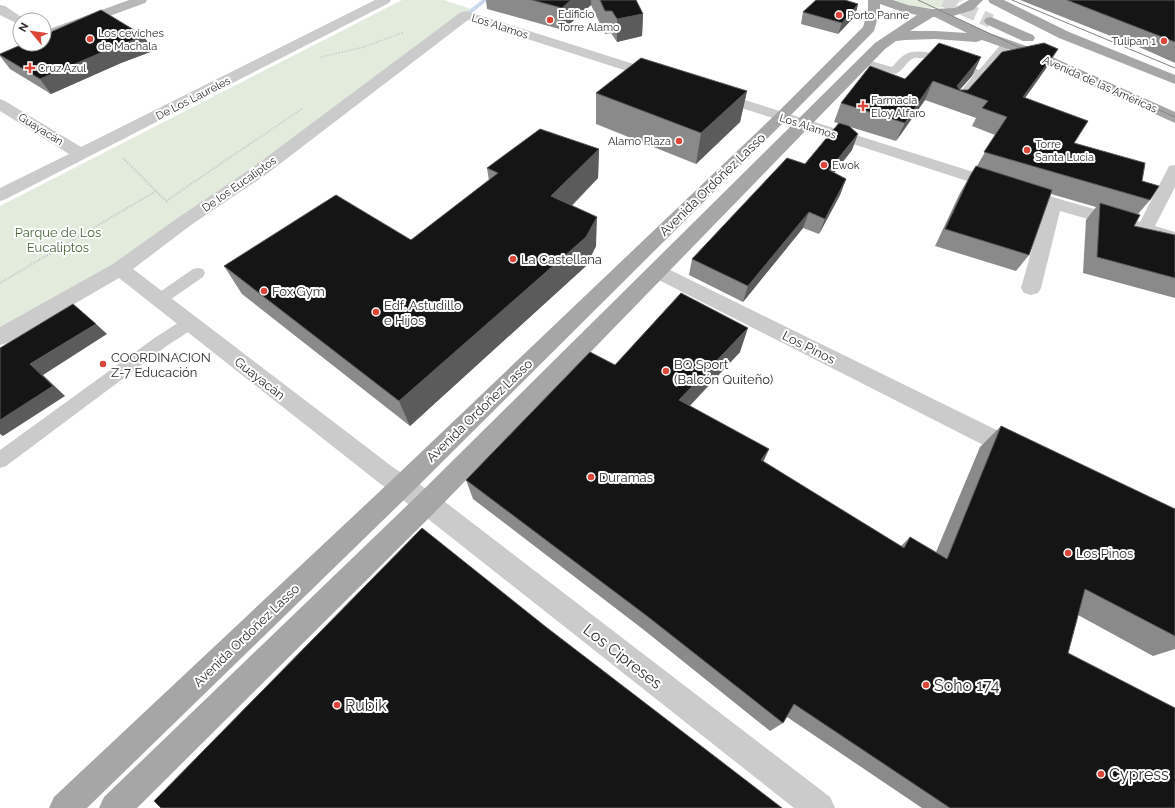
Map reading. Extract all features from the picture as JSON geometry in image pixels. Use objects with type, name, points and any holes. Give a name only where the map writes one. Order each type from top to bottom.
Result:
[{"type":"main road","name":"Avenida Ordoñez Lasso","points":[[65,808],[402,486],[781,117],[869,28],[874,10],[874,0]]},
{"type":"main road","points":[[883,0],[907,9],[934,13],[947,13],[967,8],[978,0]]},
{"type":"main road","points":[[994,0],[1030,19],[1072,38],[1175,80]]},
{"type":"main road","name":"Avenida Ordoñez Lasso","points":[[115,808],[427,503],[880,46],[913,23],[934,13]]},
{"type":"main road","name":"Avenida de las Américas","points":[[934,13],[984,36],[1027,51],[1175,118]]},
{"type":"main road","name":"Avenida de las Américas","points":[[1005,17],[1175,91]]},
{"type":"main road","name":"Avenida de las Américas","points":[[991,21],[1175,104]]},
{"type":"main road","points":[[893,37],[914,34],[950,35],[990,40],[1027,51]]},
{"type":"main road","points":[[843,55],[864,62]]},
{"type":"street","points":[[52,32],[141,0]]},
{"type":"street","name":"De Los Laureles","points":[[0,195],[385,0]]},
{"type":"street","points":[[0,10],[12,17]]},
{"type":"street","name":"Los Alamos","points":[[466,15],[671,81]]},
{"type":"street","name":"De los Eucaliptos","points":[[0,337],[120,269],[185,221],[258,172],[466,15]]},
{"type":"street","name":"Los Alamos","points":[[702,91],[1053,203],[1175,238]]},
{"type":"street","name":"Guayacán","points":[[0,104],[81,154]]},
{"type":"street","points":[[1144,229],[1175,170]]},
{"type":"street","points":[[1031,288],[1053,203]]},
{"type":"street","name":"Guayacán","points":[[120,269],[386,476],[427,503]]},
{"type":"street","name":"Los Pinos","points":[[658,271],[1033,459]]},
{"type":"street","name":"Los Cipreses","points":[[427,503],[819,808]]},
{"type":"lane","points":[[955,105],[1007,44]]},
{"type":"lane","points":[[864,62],[895,71],[908,56],[916,54],[925,55],[981,74]]},
{"type":"lane","points":[[160,300],[198,273]]},
{"type":"lane","points":[[0,460],[162,341],[190,323]]},
{"type":"path","points":[[316,58],[339,54],[389,39],[404,32]]},
{"type":"path","points":[[166,201],[303,108]]},
{"type":"path","points":[[107,142],[185,221]]},
{"type":"path","points":[[0,283],[156,191]]},
{"type":"green space","name":"Parque de Los Eucaliptos","points":[[402,0],[444,0],[471,9],[458,17],[123,270],[0,338],[0,206]]},
{"type":"green space","points":[[894,0],[964,0],[948,6],[929,8]]},
{"type":"building","points":[[532,0],[571,0],[562,8]]},
{"type":"building","points":[[600,0],[636,0],[643,14],[617,19],[612,11],[605,11]]},
{"type":"building","points":[[816,0],[845,0],[858,4],[842,23],[803,12]]},
{"type":"building","points":[[1067,0],[1175,0],[1175,42]]},
{"type":"building","points":[[101,10],[144,36],[40,79],[0,55],[12,49],[12,52],[52,52],[52,31]]},
{"type":"building","points":[[939,43],[981,57],[957,86],[960,90],[968,90],[1002,52],[1044,43],[1058,49],[1023,97],[1088,121],[1074,143],[1145,163],[1142,181],[1159,186],[1150,200],[984,152],[1007,117],[982,108],[988,101],[933,81],[905,123],[841,103],[870,66],[905,79]]},
{"type":"building","points":[[641,58],[747,91],[701,133],[596,93]]},
{"type":"building","points":[[839,123],[849,126],[858,134],[829,170],[846,179],[825,219],[809,212],[748,286],[692,259],[787,158],[805,164]]},
{"type":"building","points":[[540,129],[599,149],[551,196],[597,217],[586,237],[399,401],[224,266],[336,195],[411,240],[498,173],[487,168]]},
{"type":"building","points":[[976,166],[1052,190],[1029,255],[945,229]]},
{"type":"building","points":[[1100,203],[1140,215],[1134,226],[1175,235],[1175,278],[1097,257]]},
{"type":"building","points":[[681,293],[748,328],[679,400],[769,449],[761,460],[904,548],[910,537],[947,559],[1001,426],[1175,509],[1175,636],[1085,589],[1068,653],[1175,708],[1175,808],[950,808],[794,704],[783,723],[647,616],[466,480],[590,352],[615,365]]},
{"type":"building","points":[[73,304],[96,324],[30,364],[53,386],[0,420],[0,348]]},
{"type":"building","points":[[422,528],[546,627],[782,808],[161,808],[154,801]]},
{"type":"waterway","name":"De los Eucaliptos","points":[[466,15],[485,0]]},
{"type":"tunnel","points":[[944,0],[991,21]]},
{"type":"tram line","points":[[918,0],[1027,51],[1175,117]]},
{"type":"tram line","points":[[1012,0],[1175,68]]},
{"type":"place","name":"Porto Panne","points":[[839,15]]},
{"type":"place","name":"Edificio Torre Alamo","points":[[550,20]]},
{"type":"place","name":"Los ceviches de Machala","points":[[90,39]]},
{"type":"place","name":"Tulipan 1","points":[[1164,41]]},
{"type":"place","name":"Cruz Azul","points":[[30,68]]},
{"type":"place","name":"Farmacia Eloy Alfaro","points":[[863,106]]},
{"type":"place","name":"Alamo Plaza","points":[[679,141]]},
{"type":"place","name":"Torre Santa Lucia","points":[[1027,150]]},
{"type":"place","name":"Ewok","points":[[824,165]]},
{"type":"place","name":"La Castellana","points":[[513,259]]},
{"type":"place","name":"Fox Gym","points":[[264,291]]},
{"type":"place","name":"Edf. Astudillo e Hijos","points":[[376,312]]},
{"type":"place","name":"COORDINACION Z-7 Educación","points":[[103,364]]},
{"type":"place","name":"BQ Sport (Balcón Quiteño)","points":[[666,371]]},
{"type":"place","name":"Duramas","points":[[591,477]]},
{"type":"place","name":"Los Pinos","points":[[1068,553]]},
{"type":"place","name":"Soho 174","points":[[926,685]]},
{"type":"place","name":"Rubik","points":[[337,705]]},
{"type":"place","name":"Cypress","points":[[1101,774]]}]
